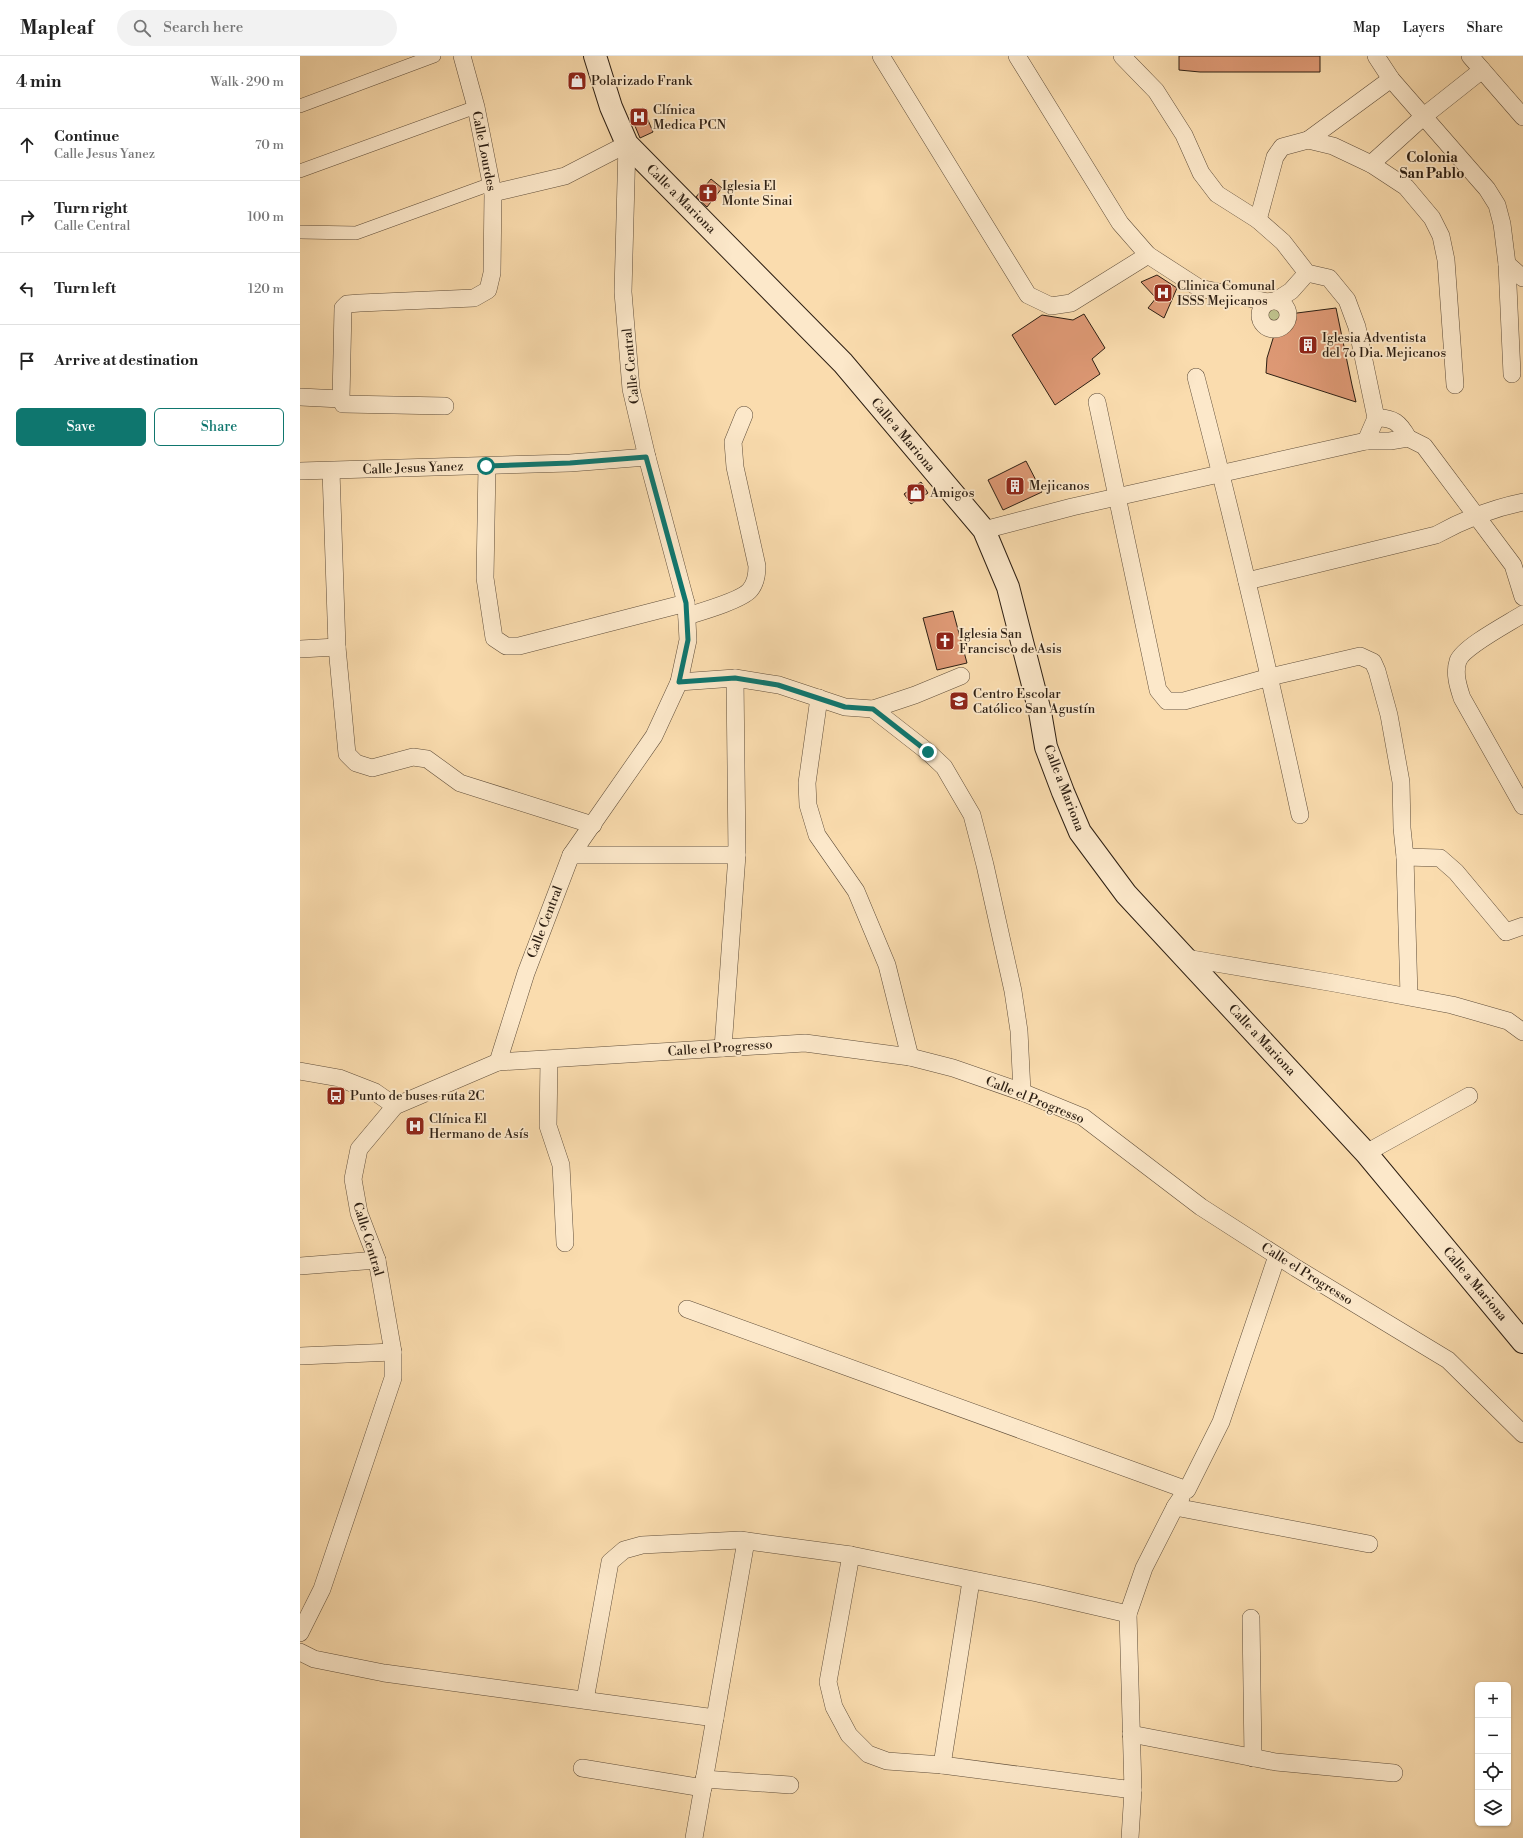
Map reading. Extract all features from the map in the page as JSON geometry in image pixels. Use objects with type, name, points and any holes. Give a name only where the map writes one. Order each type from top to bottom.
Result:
[{"type":"main road","name":"Calle a Mariona","points":[[595,56],[610,108],[627,144],[843,363],[984,530],[1008,587],[1040,712],[1046,747],[1080,832],[1126,894],[1366,1153],[1523,1342]]},
{"type":"street","points":[[300,106],[434,56]]},
{"type":"street","name":"Calle Lourdes","points":[[341,399],[343,308],[347,304],[474,298],[488,290],[492,274],[492,189],[476,107],[462,56]]},
{"type":"street","points":[[881,56],[1028,296],[1051,306],[1071,303],[1148,255]]},
{"type":"street","points":[[1017,56],[1120,223],[1148,255],[1199,288],[1272,301],[1291,291],[1307,273]]},
{"type":"street","points":[[1122,56],[1156,91],[1184,135],[1201,172],[1216,194],[1258,220],[1283,242],[1307,273],[1329,278],[1347,300],[1357,327],[1376,418],[1366,441]]},
{"type":"street","points":[[1376,56],[1391,79],[1487,189],[1497,205],[1502,224],[1507,264],[1512,374]]},
{"type":"street","points":[[1470,56],[1523,117]]},
{"type":"street","points":[[1371,164],[1424,116],[1482,70]]},
{"type":"street","points":[[1258,220],[1275,157],[1282,147],[1308,140],[1391,79]]},
{"type":"street","points":[[300,170],[476,107]]},
{"type":"street","points":[[1308,140],[1333,146],[1371,164],[1406,187],[1432,218],[1442,236],[1446,260],[1455,385]]},
{"type":"street","points":[[300,232],[356,233],[492,189],[566,176],[627,144]]},
{"type":"street","name":"Calle Central","points":[[300,1633],[322,1589],[393,1378],[393,1352],[377,1260],[359,1213],[353,1179],[359,1149],[395,1106],[498,1062],[526,973],[571,856],[654,736],[679,682],[688,640],[686,610],[646,457],[631,389],[623,292],[627,144]]},
{"type":"street","points":[[1507,264],[1523,278]]},
{"type":"street","points":[[1196,377],[1222,473],[1270,677],[1300,815]]},
{"type":"street","points":[[300,397],[341,399],[344,404],[445,406]]},
{"type":"street","points":[[1097,402],[1158,690],[1166,701],[1184,701],[1270,677],[1360,656],[1373,662],[1377,671],[1389,715],[1401,782],[1409,996]]},
{"type":"street","points":[[486,466],[485,578],[494,638],[506,646],[520,646],[686,610],[725,604],[750,591],[756,578],[757,566],[735,467],[733,442],[744,415]]},
{"type":"street","points":[[1376,418],[1385,417],[1401,425],[1408,438],[1424,446],[1513,565],[1523,597]]},
{"type":"street","points":[[984,530],[1072,507],[1118,498],[1366,441],[1390,441],[1408,438]]},
{"type":"street","name":"Calle Jesus Yanez","points":[[300,471],[570,463],[646,457]]},
{"type":"street","points":[[331,471],[337,647],[347,754],[356,763],[372,768],[413,756],[427,759],[460,783],[593,825]]},
{"type":"street","points":[[1247,581],[1436,535],[1456,524],[1476,516],[1506,505],[1523,502]]},
{"type":"street","points":[[1523,614],[1467,649],[1458,660],[1456,680],[1462,698],[1523,806]]},
{"type":"street","points":[[300,649],[337,647]]},
{"type":"street","points":[[679,682],[735,678],[778,685],[845,707],[873,709],[915,695],[961,676]]},
{"type":"street","points":[[723,1048],[737,855],[735,678]]},
{"type":"street","points":[[819,698],[807,784],[808,805],[817,835],[856,891],[887,965],[910,1057]]},
{"type":"street","points":[[873,709],[928,752],[944,767],[972,815],[985,865],[1013,991],[1019,1031],[1022,1092]]},
{"type":"street","points":[[571,856],[737,855]]},
{"type":"street","points":[[1405,857],[1440,858],[1456,872],[1506,932],[1523,926]]},
{"type":"street","points":[[1186,958],[1409,996],[1452,1005],[1508,1021],[1523,1032]]},
{"type":"street","name":"Calle el Progresso","points":[[498,1062],[550,1060],[804,1043],[910,1057],[953,1068],[1022,1092],[1083,1117],[1202,1207],[1277,1256],[1448,1360],[1523,1434]]},
{"type":"street","points":[[550,1060],[548,1126],[561,1165],[565,1243]]},
{"type":"street","points":[[300,1071],[339,1078],[375,1092],[395,1106]]},
{"type":"street","points":[[1366,1153],[1468,1096]]},
{"type":"street","points":[[1130,1838],[1133,1790],[1128,1614],[1144,1568],[1175,1507],[1187,1490],[1221,1422],[1277,1256]]},
{"type":"street","points":[[300,1266],[377,1260]]},
{"type":"street","points":[[687,1309],[1187,1490]]},
{"type":"street","points":[[300,1356],[393,1352]]},
{"type":"street","points":[[1175,1507],[1369,1544]]},
{"type":"street","points":[[585,1700],[610,1562],[624,1550],[642,1545],[740,1540],[851,1555],[1037,1593],[1128,1614]]},
{"type":"street","points":[[694,1838],[746,1541]]},
{"type":"street","points":[[851,1555],[828,1682],[834,1707],[849,1736],[868,1754],[887,1761],[942,1765],[1133,1790]]},
{"type":"street","points":[[942,1765],[972,1580]]},
{"type":"street","points":[[1251,1618],[1253,1758]]},
{"type":"street","points":[[300,1652],[314,1659],[384,1673],[715,1718]]},
{"type":"street","points":[[1131,1734],[1276,1762],[1394,1773]]},
{"type":"street","points":[[582,1768],[704,1783],[790,1786]]},
{"type":"green space","points":[[1274,306],[1281,309],[1284,316],[1281,323],[1274,326],[1267,323],[1264,316],[1267,309]]},
{"type":"building","points":[[1179,56],[1320,56],[1320,72],[1200,72],[1179,70]]},
{"type":"building","points":[[643,108],[653,132],[640,138],[630,114]]},
{"type":"building","name":"Iglesia El Monte Sinai","points":[[711,179],[722,188],[707,207],[696,197]]},
{"type":"building","name":"Clinica Comunal ISSS Mejicanos","points":[[1157,275],[1177,288],[1164,318],[1148,308],[1156,298],[1141,282]]},
{"type":"building","name":"Iglesia Adventista del 7o Dia. Mejicanos","points":[[1336,308],[1356,402],[1266,373],[1267,358],[1275,332],[1297,313]]},
{"type":"building","points":[[1084,314],[1105,348],[1092,359],[1100,374],[1055,405],[1012,335],[1042,315],[1073,320]]},
{"type":"building","name":"Mejicanos","points":[[1026,461],[1042,492],[1003,510],[988,480]]},
{"type":"building","name":"Amigos","points":[[921,482],[928,493],[911,504],[904,494]]},
{"type":"building","name":"Iglesia San Francisco de Asis","points":[[953,611],[967,663],[937,670],[923,618]]},
{"type":"place","name":"Polarizado Frank","points":[[577,81]]},
{"type":"place","name":"Clínica Medica PCN","points":[[639,117]]},
{"type":"place","name":"Iglesia El Monte Sinai","points":[[708,193]]},
{"type":"place","name":"Clinica Comunal ISSS Mejicanos","points":[[1163,293]]},
{"type":"place","name":"Iglesia Adventista del 7o Dia. Mejicanos","points":[[1308,345]]},
{"type":"place","name":"Mejicanos","points":[[1015,486]]},
{"type":"place","name":"Amigos","points":[[916,493]]},
{"type":"place","name":"Iglesia San Francisco de Asis","points":[[945,641]]},
{"type":"place","name":"Centro Escolar Católico San Agustín","points":[[959,701]]},
{"type":"place","name":"Punto de buses ruta 2C","points":[[336,1096]]},
{"type":"place","name":"Clínica El Hermano de Asís","points":[[415,1126]]},
{"type":"district","name":"Colonia San Pablo","points":[[1432,166]]},
{"type":"route","points":[[486,466],[570,463],[646,457],[686,603],[688,640],[679,682],[735,678],[778,685],[845,707],[873,709],[928,752]]}]
